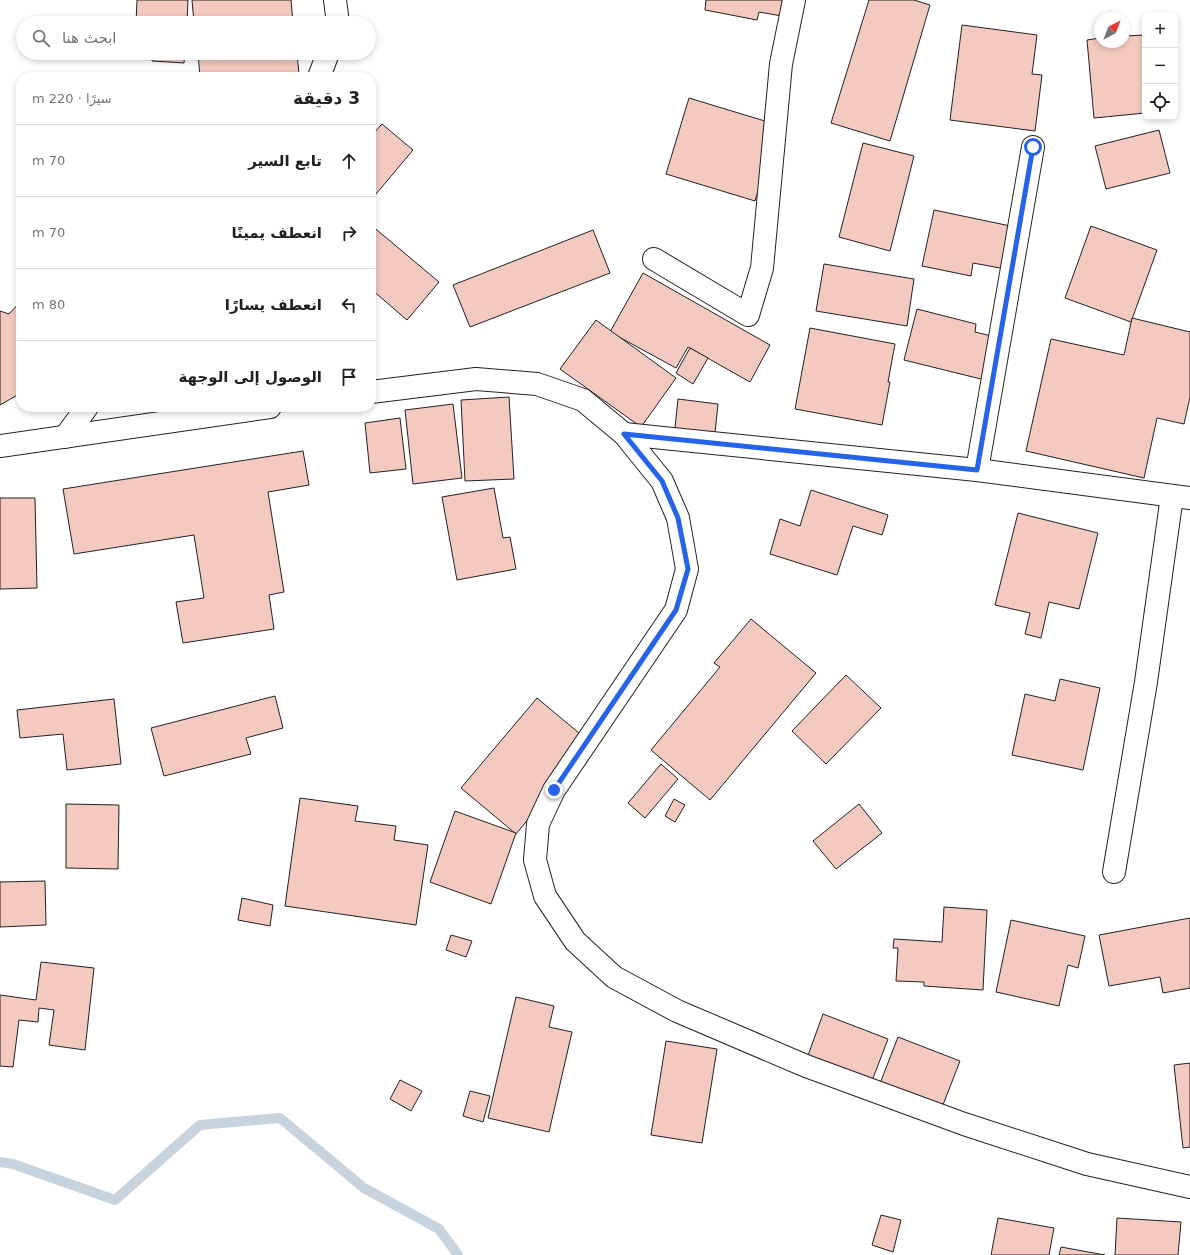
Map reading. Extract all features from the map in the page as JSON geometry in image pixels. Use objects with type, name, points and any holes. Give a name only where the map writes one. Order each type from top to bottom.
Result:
[{"type":"street","points":[[335,0],[337,16]]},
{"type":"street","points":[[654,259],[748,315],[762,268],[781,64],[794,0]]},
{"type":"street","points":[[321,72],[325,60]]},
{"type":"street","points":[[977,470],[1033,147]]},
{"type":"street","points":[[376,391],[476,379],[536,384],[582,400],[624,434],[662,481],[678,518],[688,569],[676,610],[554,790],[538,824],[535,860],[545,896],[576,941],[614,977],[670,1008],[806,1066],[964,1124],[1087,1164],[1190,1187]]},
{"type":"street","points":[[65,437],[82,412]]},
{"type":"street","points":[[0,446],[236,412]]},
{"type":"street","points":[[624,434],[977,470],[1181,497],[1146,682],[1114,872]]},
{"type":"building","points":[[137,0],[188,0],[187,16],[136,16]]},
{"type":"building","points":[[192,0],[291,0],[292,16],[193,16]]},
{"type":"building","points":[[706,0],[802,0],[799,19],[759,12],[757,20],[705,10]]},
{"type":"building","points":[[869,0],[914,0],[930,5],[890,141],[831,123]]},
{"type":"building","points":[[962,25],[1037,35],[1032,74],[1042,75],[1035,131],[950,120]]},
{"type":"building","points":[[1142,35],[1142,113],[1094,118],[1087,40],[1094,39],[1094,48],[1130,48],[1130,36]]},
{"type":"building","points":[[152,60],[184,60],[184,63]]},
{"type":"building","points":[[199,60],[298,60],[299,72],[200,72]]},
{"type":"building","points":[[689,98],[778,125],[755,201],[666,174]]},
{"type":"building","points":[[382,124],[413,150],[376,194],[376,131]]},
{"type":"building","points":[[1159,130],[1170,173],[1106,189],[1095,146]]},
{"type":"building","points":[[863,143],[914,156],[890,251],[839,237]]},
{"type":"building","points":[[934,210],[1020,228],[1011,270],[973,263],[971,276],[922,266]]},
{"type":"building","points":[[1091,226],[1157,250],[1131,322],[1065,298]]},
{"type":"building","points":[[376,229],[439,282],[407,320],[376,293]]},
{"type":"building","points":[[593,230],[610,273],[470,327],[453,285]]},
{"type":"building","points":[[824,264],[914,279],[907,326],[816,311]]},
{"type":"building","points":[[643,273],[770,345],[750,382],[688,347],[676,368],[610,332]]},
{"type":"building","points":[[16,306],[16,396],[0,405],[0,311],[9,314]]},
{"type":"building","points":[[917,309],[976,324],[975,332],[1004,339],[993,382],[904,360]]},
{"type":"building","points":[[1132,318],[1190,332],[1190,397],[1184,424],[1157,418],[1144,478],[1026,451],[1051,339],[1124,355]]},
{"type":"building","points":[[596,320],[676,378],[641,427],[560,369]]},
{"type":"building","points":[[810,328],[895,344],[882,425],[795,409]]},
{"type":"building","points":[[690,348],[708,358],[693,384],[676,373]]},
{"type":"building","points":[[509,397],[514,479],[465,481],[461,400]]},
{"type":"building","points":[[678,399],[718,404],[714,442],[674,437]]},
{"type":"building","points":[[453,404],[462,478],[413,484],[405,410]]},
{"type":"building","points":[[400,418],[406,469],[370,473],[365,423]]},
{"type":"building","points":[[303,451],[309,485],[268,492],[284,592],[269,595],[274,629],[183,643],[176,602],[204,598],[194,535],[74,554],[63,489]]},
{"type":"building","points":[[494,488],[503,538],[510,537],[516,569],[457,580],[442,497]]},
{"type":"building","points":[[811,490],[888,515],[882,535],[853,526],[837,575],[770,554],[780,519],[800,526]]},
{"type":"building","points":[[0,498],[35,498],[37,588],[0,589]]},
{"type":"building","points":[[1018,513],[1098,533],[1079,609],[1049,602],[1041,638],[1025,634],[1030,613],[995,605]]},
{"type":"building","points":[[751,619],[816,673],[710,800],[651,750],[720,667],[714,663]]},
{"type":"building","points":[[846,675],[881,708],[826,764],[792,731]]},
{"type":"building","points":[[1060,679],[1100,688],[1083,770],[1012,755],[1025,694],[1055,701]]},
{"type":"building","points":[[275,696],[283,728],[246,738],[251,754],[164,776],[151,728]]},
{"type":"building","points":[[537,698],[591,743],[516,834],[461,788]]},
{"type":"building","points":[[114,699],[121,764],[67,770],[63,734],[20,738],[17,710]]},
{"type":"building","points":[[661,764],[678,779],[645,818],[628,803]]},
{"type":"building","points":[[300,798],[358,806],[355,821],[396,826],[394,840],[428,845],[416,925],[285,906]]},
{"type":"building","points":[[674,799],[685,805],[675,822],[665,816]]},
{"type":"building","points":[[66,804],[119,805],[118,869],[66,868]]},
{"type":"building","points":[[859,804],[882,833],[836,869],[813,841]]},
{"type":"building","points":[[455,811],[516,833],[491,904],[430,882]]},
{"type":"building","points":[[45,881],[46,925],[0,927],[0,882]]},
{"type":"building","points":[[242,898],[273,905],[270,926],[238,920]]},
{"type":"building","points":[[944,907],[987,910],[983,990],[924,986],[924,982],[896,981],[898,948],[893,948],[894,939],[942,942]]},
{"type":"building","points":[[1190,918],[1190,988],[1163,993],[1160,977],[1109,986],[1099,935]]},
{"type":"building","points":[[1011,920],[1085,936],[1078,968],[1068,965],[1059,1006],[996,992]]},
{"type":"building","points":[[451,935],[472,941],[466,957],[446,950]]},
{"type":"building","points":[[41,962],[94,968],[85,1050],[49,1045],[54,1010],[39,1008],[38,1022],[19,1020],[13,1067],[0,1066],[0,995],[36,1000]]},
{"type":"building","points":[[516,997],[554,1006],[549,1027],[572,1032],[549,1132],[488,1118]]},
{"type":"building","points":[[823,1014],[888,1039],[870,1086],[806,1061]]},
{"type":"building","points":[[898,1037],[960,1061],[941,1110],[879,1086]]},
{"type":"building","points":[[666,1041],[717,1049],[702,1143],[651,1135]]},
{"type":"building","points":[[1190,1063],[1190,1147],[1183,1148],[1174,1065]]},
{"type":"building","points":[[400,1080],[422,1091],[411,1111],[390,1099]]},
{"type":"building","points":[[470,1091],[490,1096],[483,1122],[463,1116]]},
{"type":"building","points":[[881,1215],[901,1220],[893,1252],[872,1245]]},
{"type":"building","points":[[998,1218],[1054,1228],[1049,1255],[991,1255]]},
{"type":"building","points":[[1117,1218],[1181,1222],[1178,1255],[1115,1255]]},
{"type":"building","points":[[1061,1247],[1105,1255],[1059,1255]]},
{"type":"waterway","points":[[0,1162],[13,1164],[115,1200],[200,1125],[280,1118],[364,1188],[439,1229],[458,1255]]},
{"type":"route","points":[[554,790],[676,610],[688,569],[678,518],[662,481],[624,434],[977,470],[1033,147]]}]
